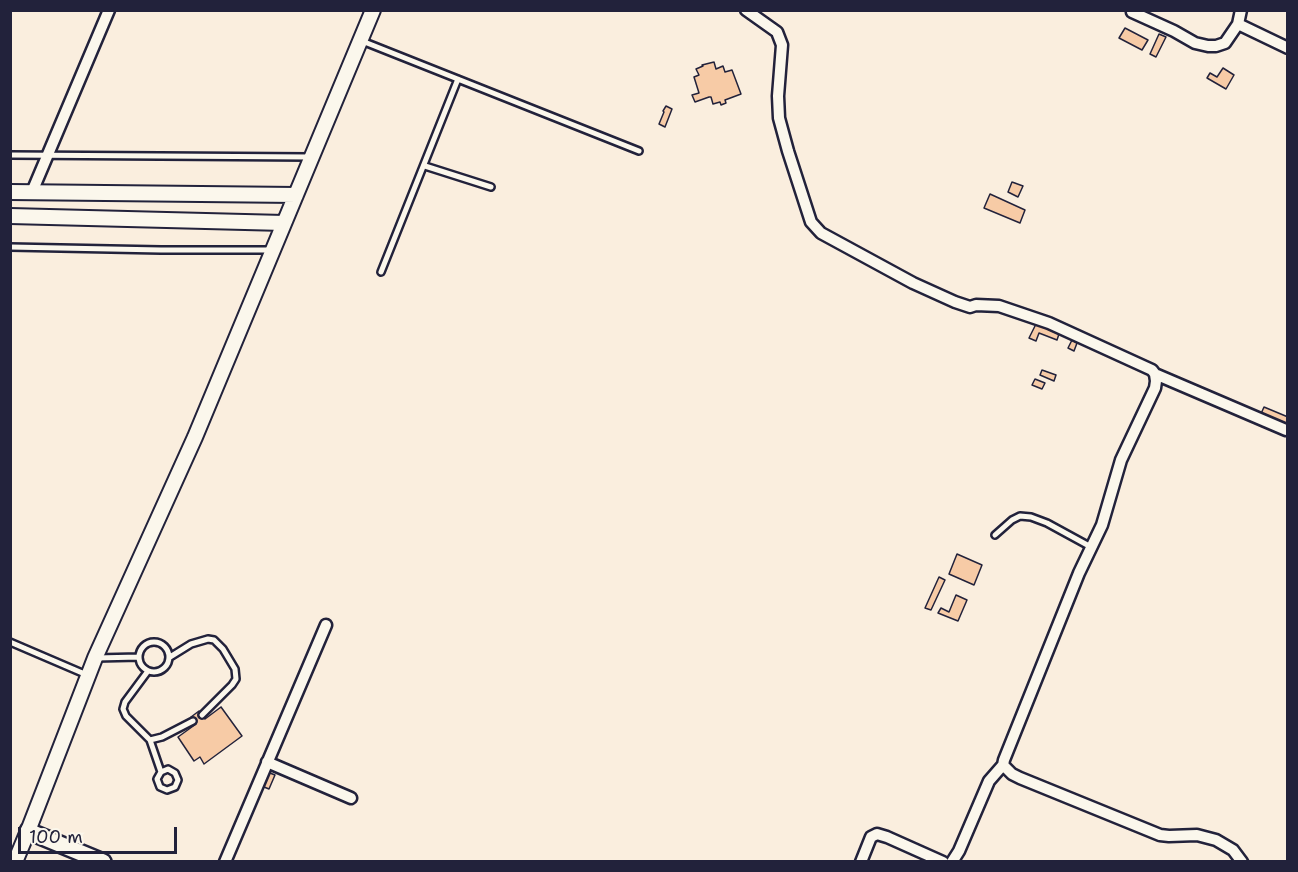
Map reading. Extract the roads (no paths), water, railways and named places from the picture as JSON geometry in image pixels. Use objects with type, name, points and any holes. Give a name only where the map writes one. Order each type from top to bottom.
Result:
[{"type":"main road","points":[[28,831],[103,861]]},
{"type":"street","points":[[32,192],[109,10]]},
{"type":"street","points":[[15,861],[96,658],[195,437],[373,10]]},
{"type":"street","points":[[746,10],[777,32],[782,45],[778,96],[779,118],[812,222],[821,233],[913,283],[955,302],[970,307],[999,306],[1049,323],[1152,370],[1155,374],[1286,430]]},
{"type":"street","points":[[1132,12],[1195,43],[1216,46],[1225,43],[1238,24],[1241,10]]},
{"type":"street","points":[[1238,24],[1287,48]]},
{"type":"street","points":[[10,192],[296,195]]},
{"type":"street","points":[[10,216],[284,223]]},
{"type":"street","points":[[952,861],[959,851],[989,782],[1003,765],[1066,606],[1102,525],[1121,459],[1155,388],[1155,374]]},
{"type":"street","points":[[225,861],[326,625]]},
{"type":"street","points":[[267,762],[351,798]]},
{"type":"street","points":[[1003,765],[1020,778],[1160,835],[1197,835],[1216,840],[1233,850],[1242,861]]},
{"type":"street","points":[[861,861],[871,837],[877,834],[943,861]]},
{"type":"lane","points":[[361,40],[639,151]]},
{"type":"lane","points":[[381,272],[458,79]]},
{"type":"lane","points":[[10,155],[312,157]]},
{"type":"lane","points":[[424,166],[491,187]]},
{"type":"lane","points":[[10,247],[273,250]]},
{"type":"lane","points":[[995,535],[1012,519],[1020,516],[1031,517],[1091,547]]},
{"type":"lane","points":[[170,657],[191,644],[208,639],[214,640],[224,649],[235,669],[236,679],[202,715]]},
{"type":"lane","points":[[154,641],[166,646],[170,657],[166,668],[154,672],[144,668],[139,657],[143,646],[154,641]]},
{"type":"lane","points":[[10,642],[89,675]]},
{"type":"lane","points":[[96,658],[139,657]]},
{"type":"lane","points":[[148,671],[125,702],[123,709],[126,716],[150,740],[161,772]]},
{"type":"lane","points":[[150,740],[162,737],[194,721]]}]
